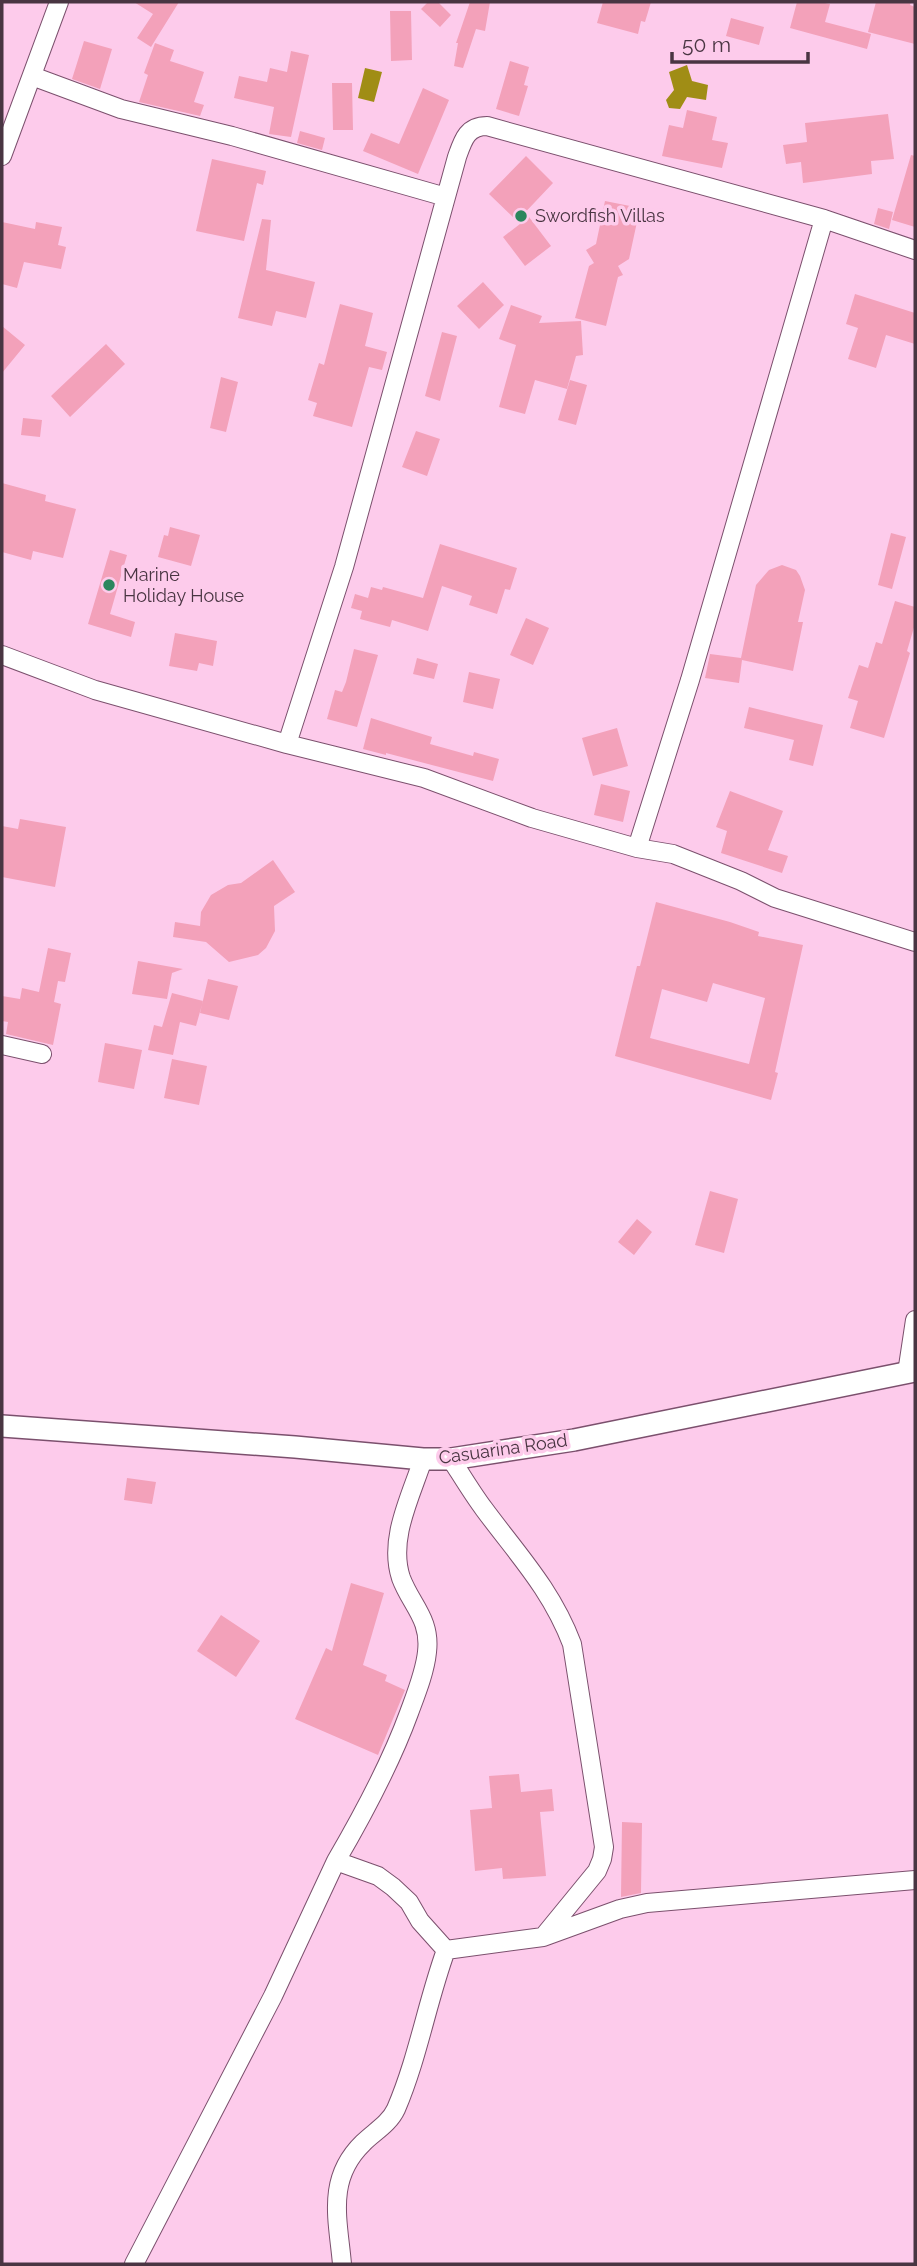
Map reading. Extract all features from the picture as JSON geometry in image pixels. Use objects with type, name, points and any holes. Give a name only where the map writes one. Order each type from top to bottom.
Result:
[{"type":"street","points":[[2,156],[59,2]]},
{"type":"street","points":[[32,76],[121,108],[232,136],[446,197]]},
{"type":"street","points":[[287,744],[344,567],[463,140],[470,131],[477,126],[487,126],[824,219],[915,250]]},
{"type":"street","points":[[637,848],[690,680],[824,219]]},
{"type":"street","points":[[2,655],[94,690],[287,744],[424,778],[532,818],[637,848],[673,855],[741,881],[775,898],[915,942]]},
{"type":"street","points":[[2,1045],[42,1054]]},
{"type":"street","points":[[911,1372],[915,1321]]},
{"type":"street","name":"Casuarina Road","points":[[2,1426],[451,1459],[574,1440],[911,1372]]},
{"type":"street","points":[[134,2264],[273,1996],[336,1861],[396,1750],[417,1692],[428,1651],[426,1625],[401,1578],[396,1549],[403,1518],[423,1459]]},
{"type":"street","points":[[451,1459],[483,1508],[543,1585],[572,1644],[604,1847],[597,1871],[543,1937]]},
{"type":"street","points":[[336,1861],[378,1876],[393,1887],[409,1902],[420,1921],[446,1950]]},
{"type":"street","points":[[446,1950],[543,1937],[620,1909],[647,1903],[915,1880]]},
{"type":"street","points":[[342,2264],[336,2194],[340,2177],[347,2162],[394,2113],[406,2085],[446,1950]]},
{"type":"shaded area","points":[[687,65],[692,81],[708,85],[706,100],[687,97],[680,109],[669,108],[666,100],[674,90],[669,72]]},
{"type":"shaded area","points":[[365,68],[382,72],[374,102],[358,98]]},
{"type":"building","points":[[134,2],[179,2],[151,47],[137,38],[153,14]]},
{"type":"building","points":[[428,2],[438,2],[451,15],[440,27],[421,9]]},
{"type":"building","points":[[470,2],[490,2],[485,31],[476,29],[463,68],[454,66],[456,43]]},
{"type":"building","points":[[603,2],[651,2],[645,22],[641,21],[638,34],[597,23]]},
{"type":"building","points":[[797,2],[830,4],[825,22],[871,34],[867,49],[790,28]]},
{"type":"building","points":[[876,2],[911,2],[910,5],[915,7],[915,44],[868,32]]},
{"type":"building","points":[[390,11],[411,11],[412,60],[391,61]]},
{"type":"building","points":[[731,18],[764,27],[759,45],[726,36]]},
{"type":"building","points":[[84,41],[112,49],[100,89],[72,79]]},
{"type":"building","points":[[155,43],[174,50],[170,61],[204,72],[194,102],[204,105],[200,116],[139,102],[148,75],[144,73]]},
{"type":"building","points":[[291,51],[309,55],[291,137],[269,134],[274,107],[234,98],[239,76],[267,82],[270,68],[287,72]]},
{"type":"building","points":[[510,61],[529,67],[524,85],[528,86],[519,116],[496,109]]},
{"type":"building","points":[[332,83],[352,83],[353,130],[333,130]]},
{"type":"building","points":[[423,88],[449,100],[418,174],[363,151],[371,133],[399,144]]},
{"type":"building","points":[[687,110],[717,117],[712,140],[728,143],[722,168],[662,156],[669,125],[683,128]]},
{"type":"building","points":[[888,114],[894,159],[871,161],[872,174],[803,183],[801,162],[786,164],[783,145],[807,142],[805,123]]},
{"type":"building","points":[[300,131],[325,138],[322,150],[297,143]]},
{"type":"building","points":[[911,155],[915,156],[915,227],[892,220]]},
{"type":"building","points":[[526,156],[553,183],[517,221],[489,194]]},
{"type":"building","points":[[212,159],[266,171],[263,185],[257,183],[244,241],[196,231]]},
{"type":"building","points":[[605,201],[640,208],[629,259],[618,266],[623,275],[618,277],[606,326],[575,318],[589,266],[594,263],[586,250],[596,244]]},
{"type":"building","points":[[878,208],[893,212],[889,229],[874,224]]},
{"type":"building","points":[[529,217],[551,246],[525,266],[503,237]]},
{"type":"building","points":[[262,219],[271,220],[266,270],[315,282],[306,318],[276,311],[272,326],[238,318]]},
{"type":"building","points":[[2,222],[35,229],[36,222],[62,227],[58,245],[66,247],[61,269],[24,262],[17,288],[2,284]]},
{"type":"building","points":[[483,282],[504,305],[479,329],[457,306]]},
{"type":"building","points":[[855,294],[915,313],[915,344],[886,335],[876,368],[848,359],[858,328],[846,324]]},
{"type":"building","points":[[340,304],[373,313],[365,346],[387,352],[382,370],[369,367],[352,427],[313,416],[317,403],[308,400],[319,363],[324,365]]},
{"type":"building","points":[[511,305],[542,316],[539,323],[581,321],[583,355],[576,356],[567,389],[535,380],[525,414],[499,407],[516,345],[499,339]]},
{"type":"building","points":[[2,326],[25,345],[2,373]]},
{"type":"building","points":[[442,332],[457,336],[440,401],[425,396]]},
{"type":"building","points":[[106,344],[125,364],[70,417],[51,396]]},
{"type":"building","points":[[221,377],[238,382],[226,432],[210,428]]},
{"type":"building","points":[[570,380],[587,385],[576,425],[558,420]]},
{"type":"building","points":[[23,418],[42,420],[40,437],[21,435]]},
{"type":"building","points":[[416,431],[440,439],[427,476],[402,467]]},
{"type":"building","points":[[2,483],[46,495],[45,501],[76,509],[63,558],[33,551],[31,560],[2,552]]},
{"type":"building","points":[[170,527],[200,535],[191,566],[158,557],[164,535],[168,536]]},
{"type":"building","points":[[891,533],[906,537],[892,589],[878,585]]},
{"type":"building","points":[[440,544],[517,568],[510,590],[505,589],[497,614],[469,605],[472,596],[442,586],[428,631],[392,620],[390,627],[360,619],[362,611],[351,608],[355,594],[368,598],[371,587],[382,590],[383,587],[423,598]]},
{"type":"building","name":"Marine Holiday House","points":[[110,550],[127,555],[110,614],[135,622],[131,637],[88,624]]},
{"type":"building","points":[[782,565],[796,570],[805,590],[798,622],[803,622],[793,671],[742,660],[739,683],[705,678],[710,654],[741,658],[756,585],[769,570]]},
{"type":"building","points":[[895,601],[915,607],[915,624],[907,651],[910,653],[884,738],[850,728],[858,701],[848,698],[859,665],[868,668],[876,642],[882,644]]},
{"type":"building","points":[[526,618],[549,628],[533,665],[510,655]]},
{"type":"building","points":[[175,633],[217,641],[213,666],[199,663],[197,671],[169,666]]},
{"type":"building","points":[[354,649],[378,655],[357,727],[327,719],[335,690],[342,692],[346,682]]},
{"type":"building","points":[[417,658],[438,664],[434,679],[413,674]]},
{"type":"building","points":[[469,672],[500,679],[493,709],[463,702]]},
{"type":"building","points":[[749,707],[823,725],[813,766],[789,760],[794,740],[744,728]]},
{"type":"building","points":[[371,718],[432,737],[430,744],[473,756],[474,752],[499,759],[493,781],[363,749]]},
{"type":"building","points":[[617,728],[628,766],[593,776],[582,738]]},
{"type":"building","points":[[601,784],[630,791],[623,822],[594,815]]},
{"type":"building","points":[[730,791],[783,811],[768,850],[788,856],[782,873],[721,853],[727,831],[716,827]]},
{"type":"building","points":[[20,819],[66,827],[55,887],[2,877],[2,826],[18,829]]},
{"type":"building","points":[[273,860],[295,892],[274,906],[275,931],[266,948],[258,955],[229,962],[206,942],[173,937],[175,922],[200,926],[201,912],[211,895],[228,885],[241,883]]},
{"type":"building","points":[[656,902],[730,922],[759,932],[758,936],[803,945],[771,1100],[615,1056],[637,966],[640,966]],"holes":[[[713,983],[765,998],[749,1064],[650,1038],[662,989],[707,1002]]]},
{"type":"building","points":[[48,948],[71,953],[65,982],[58,981],[54,1002],[61,1004],[53,1045],[6,1034],[8,1022],[2,1021],[2,996],[20,999],[22,988],[39,992]]},
{"type":"building","points":[[138,961],[183,969],[172,973],[167,999],[132,994]]},
{"type":"building","points":[[208,979],[238,986],[229,1020],[200,1013]]},
{"type":"building","points":[[172,993],[203,1001],[196,1026],[180,1022],[173,1055],[148,1050],[154,1025],[162,1027]]},
{"type":"building","points":[[105,1043],[142,1050],[134,1089],[98,1082]]},
{"type":"building","points":[[172,1059],[207,1066],[199,1105],[164,1098]]},
{"type":"building","points":[[710,1191],[738,1199],[724,1253],[695,1245]]},
{"type":"building","points":[[637,1219],[652,1232],[634,1255],[618,1242]]},
{"type":"building","points":[[127,1478],[156,1482],[152,1504],[124,1500]]},
{"type":"building","points":[[351,1583],[384,1593],[363,1665],[387,1675],[385,1681],[405,1690],[378,1755],[295,1719],[326,1648],[332,1651]]},
{"type":"building","points":[[221,1615],[260,1641],[236,1677],[197,1651]]},
{"type":"building","points":[[519,1774],[521,1792],[552,1789],[554,1811],[540,1812],[546,1876],[503,1879],[502,1868],[475,1871],[470,1810],[492,1808],[489,1776]]},
{"type":"building","points":[[622,1822],[642,1823],[641,1893],[621,1897]]},
{"type":"place","name":"Swordfish Villas","points":[[521,216]]},
{"type":"place","name":"Marine Holiday House","points":[[109,585]]}]
